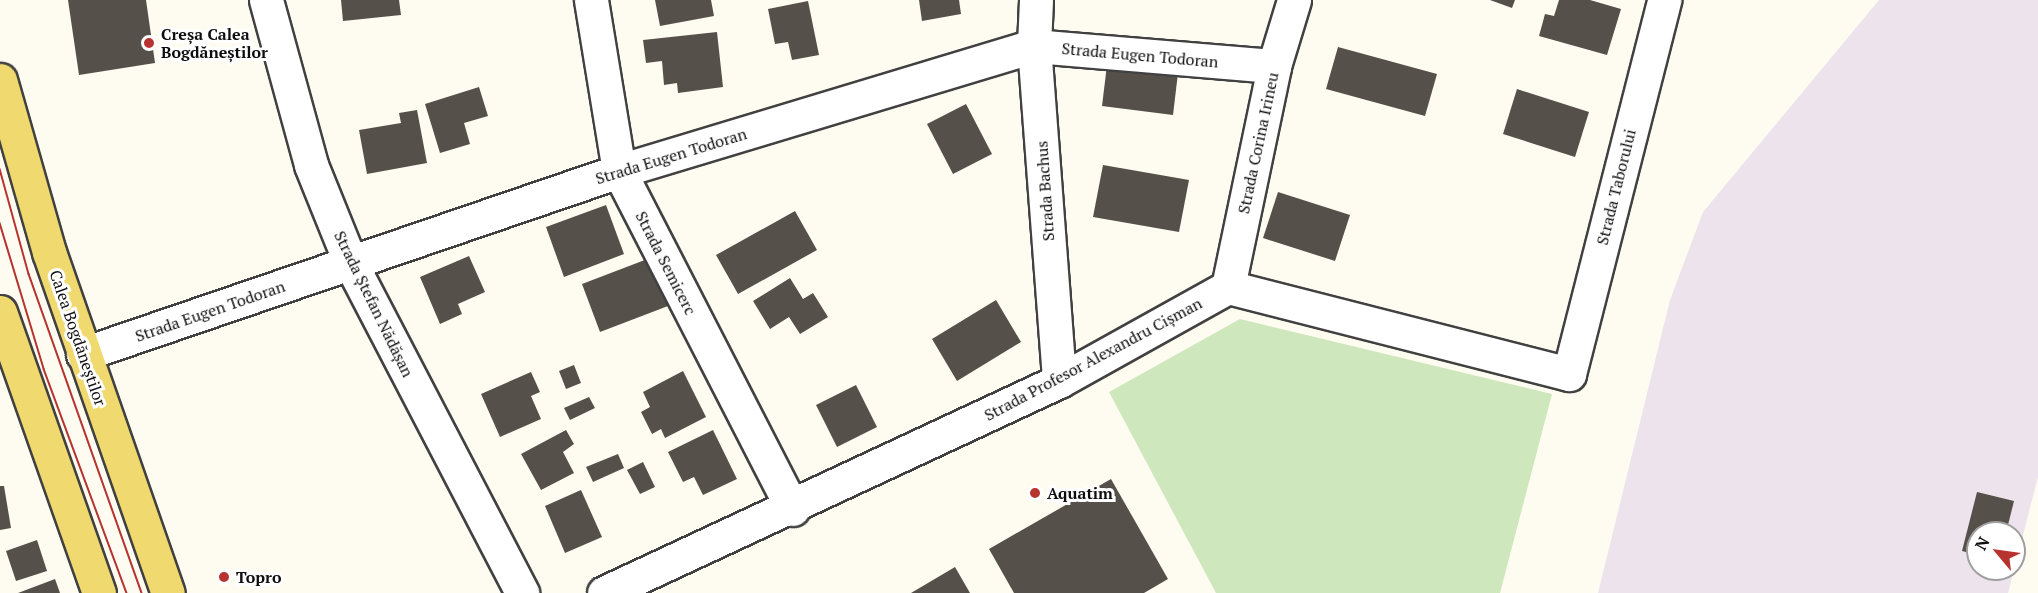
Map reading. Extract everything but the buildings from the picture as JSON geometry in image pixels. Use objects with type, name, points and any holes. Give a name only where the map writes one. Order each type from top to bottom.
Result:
[{"type":"main road","name":"Calea Bogdăneștilor","points":[[0,80],[83,354],[168,593]]},
{"type":"main road","points":[[0,312],[99,593]]},
{"type":"street","name":"Strada Ștefan Nădășan","points":[[266,0],[311,165],[351,264],[522,593]]},
{"type":"street","name":"Strada Semicerc","points":[[591,0],[619,171],[793,508]]},
{"type":"street","name":"Strada Bachus","points":[[1036,0],[1034,45],[1059,381]]},
{"type":"street","name":"Strada Corina Irineu","points":[[1228,287],[1274,66],[1294,0]]},
{"type":"street","name":"Strada Taborului","points":[[1228,287],[1569,374],[1664,0]]},
{"type":"street","name":"Strada Eugen Todoran","points":[[83,354],[619,171],[1034,45],[1274,66]]},
{"type":"street","name":"Strada Profesor Alexandru Cișman","points":[[604,593],[793,508],[1059,381],[1228,287]]},
{"type":"shaded area","points":[[1879,0],[2038,0],[2038,477],[2026,523],[2026,521],[1966,521],[1966,581],[2011,581],[2008,593],[1598,593],[1670,300],[1703,212]]},
{"type":"green space","points":[[1240,319],[1552,394],[1500,593],[1216,593],[1109,392]]},
{"type":"tram line","points":[[0,169],[29,274],[142,593]]},
{"type":"tram line","points":[[0,223],[44,369],[127,593]]},
{"type":"place","name":"Creșa Calea Bogdăneștilor","points":[[149,43]]},
{"type":"place","name":"Aquatim","points":[[1035,493]]},
{"type":"place","name":"Topro","points":[[224,577]]}]
